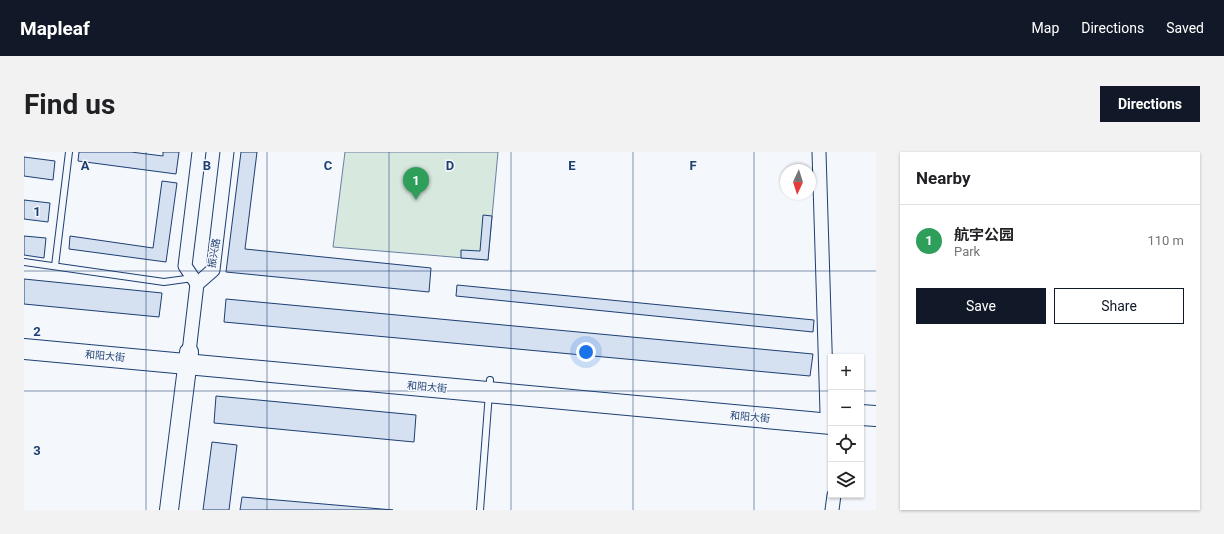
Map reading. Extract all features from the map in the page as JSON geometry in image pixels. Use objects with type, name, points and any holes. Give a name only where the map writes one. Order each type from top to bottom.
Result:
[{"type":"main road","name":"和阳大街","points":[[24,337],[189,358],[828,416]]},
{"type":"main road","name":"和阳大街","points":[[24,349],[189,358]]},
{"type":"main road","points":[[864,415],[876,416]]},
{"type":"main road","points":[[864,427],[876,429]]},
{"type":"street","points":[[169,510],[189,358],[195,281],[185,266],[199,152]]},
{"type":"street","name":"振兴路","points":[[195,281],[213,270],[227,152]]},
{"type":"street","points":[[819,152],[829,390]]},
{"type":"street","points":[[832,510],[834,498]]},
{"type":"lane","points":[[55,266],[69,152]]},
{"type":"lane","points":[[24,262],[164,282],[195,281]]},
{"type":"lane","points":[[480,510],[489,386]]},
{"type":"shaded area","points":[[345,152],[498,152],[488,260],[333,247]]},
{"type":"building","points":[[79,152],[131,152],[163,156],[163,152],[179,152],[176,174],[78,161]]},
{"type":"building","points":[[241,152],[257,152],[245,249],[431,268],[429,292],[226,272]]},
{"type":"building","points":[[24,157],[55,161],[53,180],[24,176]]},
{"type":"building","points":[[162,181],[177,183],[166,262],[69,249],[70,236],[153,248]]},
{"type":"building","points":[[24,200],[50,203],[48,222],[24,219]]},
{"type":"building","points":[[483,215],[492,216],[488,260],[461,258],[461,250],[480,251]]},
{"type":"building","points":[[24,236],[46,238],[44,258],[24,255]]},
{"type":"building","points":[[24,279],[162,293],[159,317],[24,304]]},
{"type":"building","points":[[457,285],[814,320],[813,332],[456,296]]},
{"type":"building","points":[[226,299],[813,354],[810,376],[224,322]]},
{"type":"building","points":[[216,396],[416,415],[414,442],[214,423]]},
{"type":"building","points":[[212,442],[237,445],[229,510],[203,510]]},
{"type":"building","points":[[242,497],[393,510],[240,510]]},
{"type":"place","name":"航宇公园","points":[[416,200]]}]
